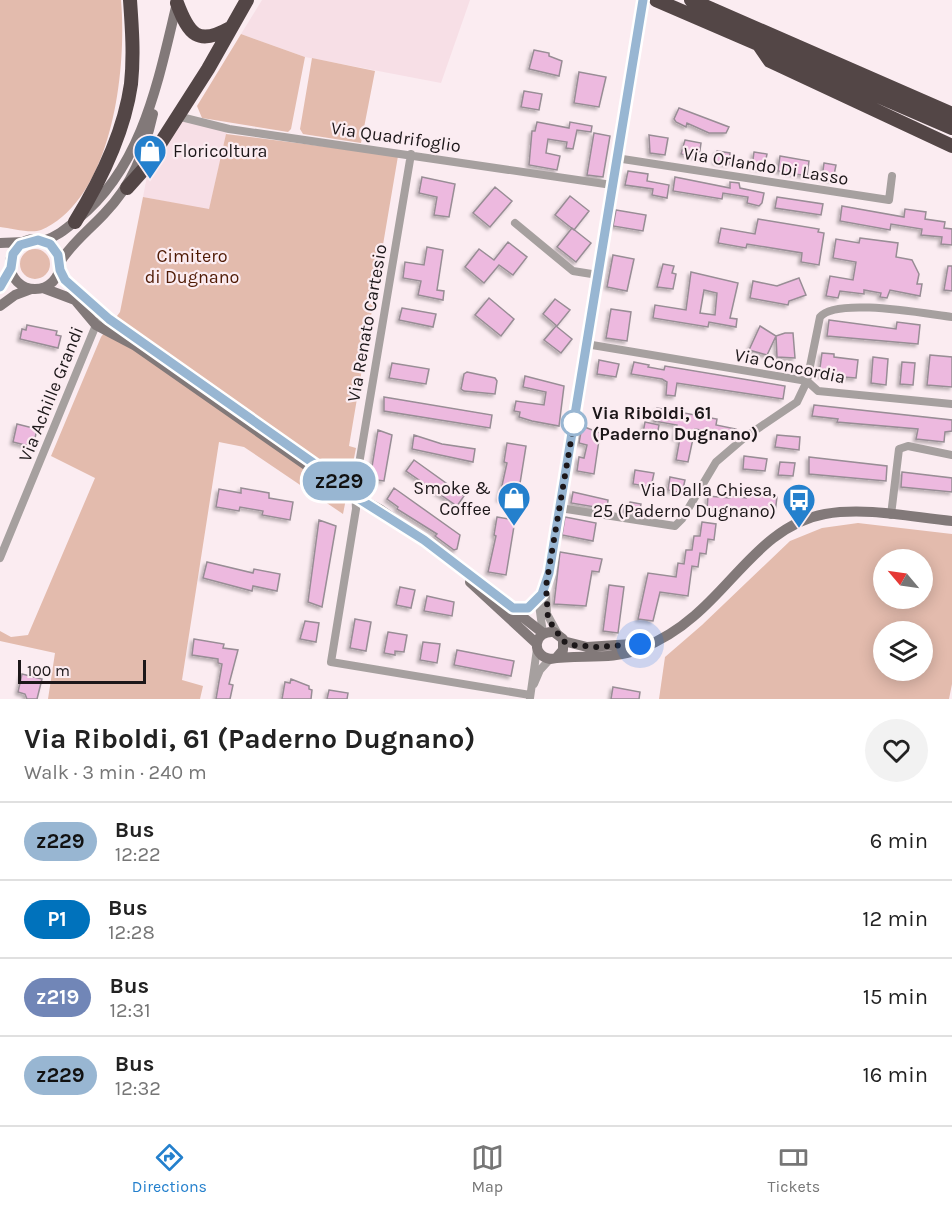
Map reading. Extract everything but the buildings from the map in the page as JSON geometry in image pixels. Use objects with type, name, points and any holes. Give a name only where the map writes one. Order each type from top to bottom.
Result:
[{"type":"highway","points":[[75,222],[107,162],[128,101],[133,57],[130,0]]},
{"type":"highway","points":[[127,188],[144,169],[208,69],[247,0]]},
{"type":"highway","points":[[656,0],[952,128]]},
{"type":"highway","points":[[691,0],[952,114]]},
{"type":"highway","points":[[178,1],[187,27],[199,36],[213,37],[230,28]]},
{"type":"highway","points":[[758,44],[770,61],[952,146]]},
{"type":"highway","points":[[803,49],[952,104]]},
{"type":"highway","points":[[893,120],[952,155]]},
{"type":"street","points":[[644,0],[616,158],[560,508],[539,610],[543,657],[618,655],[654,643],[696,615],[772,538],[792,525],[812,517],[836,512],[952,521]]},
{"type":"street","points":[[43,288],[54,281],[71,245],[127,188],[144,149],[157,84],[178,1]]},
{"type":"street","points":[[0,243],[43,241],[51,238],[75,222],[103,197],[122,171],[136,142],[157,84]]},
{"type":"street","name":"Via Quadrifoglio","points":[[177,116],[229,129],[612,185]]},
{"type":"street","name":"Via Renato Cartesio","points":[[411,154],[355,488],[356,497],[331,662],[530,695]]},
{"type":"street","name":"Via Orlando Di Lasso","points":[[616,158],[889,200],[892,176]]},
{"type":"street","points":[[515,223],[573,271],[598,275]]},
{"type":"street","points":[[43,241],[55,249],[65,280],[109,319],[336,479],[356,497],[424,540],[513,608],[540,639]]},
{"type":"street","points":[[0,287],[11,268],[13,254],[24,242]]},
{"type":"street","points":[[0,260],[11,268],[19,283],[30,289]]},
{"type":"street","points":[[0,306],[30,289],[43,288],[75,300],[96,325],[144,351],[356,497],[457,572],[540,639]]},
{"type":"street","points":[[560,508],[675,526],[682,519],[716,462],[744,438],[797,402],[807,381],[820,316],[824,311],[843,307],[952,317]]},
{"type":"street","name":"Via Achille Grandi","points":[[0,556],[96,325],[100,318],[109,319]]},
{"type":"street","name":"Via Concordia","points":[[586,344],[807,381],[818,391],[952,404]]},
{"type":"street","points":[[891,515],[898,449],[908,446],[952,455]]},
{"type":"street","points":[[513,608],[528,608],[544,590]]},
{"type":"street","points":[[530,695],[540,670],[563,650],[561,637],[547,615],[544,590]]},
{"type":"street","points":[[530,695],[540,639],[550,631],[572,645],[596,647],[654,643]]},
{"type":"shaded area","points":[[262,0],[470,0],[441,83],[305,57],[241,34]]},
{"type":"shaded area","points":[[181,120],[227,131],[209,210],[143,197],[148,171]]},
{"type":"green space","points":[[0,0],[121,0],[121,60],[117,94],[100,162],[85,191],[65,214],[37,231],[0,227]]},
{"type":"green space","points":[[241,34],[305,57],[291,129],[288,132],[202,118],[197,106]]},
{"type":"green space","points":[[312,58],[375,71],[361,143],[303,134],[300,129]]},
{"type":"green space","name":"Cimitero di Dugnano","points":[[226,134],[398,156],[349,446],[356,448],[343,514],[244,447],[219,442],[182,680],[203,686],[200,699],[48,699],[55,653],[0,641],[0,631],[11,637],[28,635],[95,478],[51,456],[101,337],[120,312],[143,197],[209,209]]},
{"type":"green space","points":[[35,249],[46,253],[50,264],[46,275],[35,279],[24,275],[20,264],[24,253]]},
{"type":"green space","points":[[858,523],[952,534],[952,684],[949,699],[659,699],[665,657],[790,541],[822,528]]},
{"type":"bus line","name":"z229","points":[[0,287],[11,268],[13,254],[20,245],[31,240],[50,244],[58,255],[60,270],[65,280],[109,319],[336,479],[356,497],[381,510],[424,540],[513,608],[528,608],[542,594],[549,573],[643,0]]},
{"type":"place","name":"Floricoltura","points":[[150,180]]},
{"type":"place","name":"Via Riboldi, 61 (Paderno Dugnano)","points":[[574,423]]},
{"type":"place","name":"Smoke & Coffee","points":[[514,527]]},
{"type":"place","name":"Via Dalla Chiesa, 25 (Paderno Dugnano)","points":[[799,529]]},
{"type":"route","points":[[574,423],[546,586],[548,619],[563,641],[572,645],[596,647],[640,644]]}]
